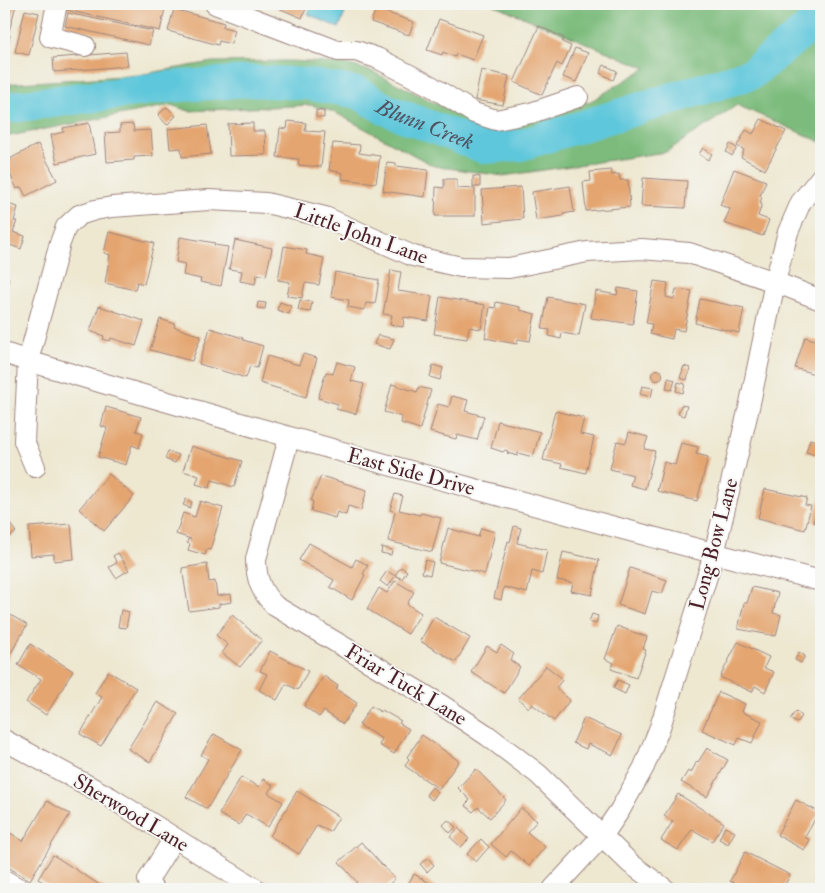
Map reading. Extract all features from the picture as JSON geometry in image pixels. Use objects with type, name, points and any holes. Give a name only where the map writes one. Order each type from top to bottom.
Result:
[{"type":"street","points":[[57,4],[50,37],[84,46]]},
{"type":"street","points":[[214,4],[255,11],[338,51],[356,51],[377,58],[431,86],[474,113],[496,120],[531,113],[578,97]]},
{"type":"street","name":"Long Bow Lane","points":[[554,889],[603,836],[644,767],[660,727],[714,554],[788,232],[802,202],[821,177]]},
{"type":"street","name":"Little John Lane","points":[[35,467],[24,440],[28,361],[66,227],[79,215],[95,210],[112,207],[209,200],[266,202],[325,217],[413,256],[461,266],[509,268],[587,252],[642,249],[689,253],[775,282],[821,300]]},
{"type":"street","name":"East Side Drive","points":[[4,352],[28,361],[289,438],[714,554],[821,581]]},
{"type":"street","name":"Friar Tuck Lane","points":[[289,438],[256,559],[256,572],[266,598],[275,606],[440,704],[488,736],[538,774],[631,864],[665,889]]},
{"type":"street","name":"Sherwood Lane","points":[[4,740],[111,798],[256,889]]},
{"type":"street","points":[[154,889],[148,880],[174,838]]},
{"type":"street","points":[[4,880],[20,889]]},
{"type":"green space","points":[[492,4],[821,4],[821,142],[737,105],[666,152],[503,176],[434,166],[334,112],[311,105],[189,111],[171,105],[4,137],[4,84],[138,75],[212,62],[291,61],[346,64],[371,71],[455,113],[490,125],[513,126],[591,101],[646,68]]},
{"type":"water","points":[[313,4],[325,4],[345,13],[339,28],[308,14]]},
{"type":"building","points":[[4,4],[16,5],[8,35],[10,35],[5,61],[8,62],[4,76]]},
{"type":"building","points":[[63,4],[143,4],[165,9],[160,31],[62,9]]},
{"type":"building","points":[[269,4],[308,4],[302,18]]},
{"type":"building","points":[[174,9],[224,23],[223,27],[235,30],[231,44],[219,41],[218,45],[168,31]]},
{"type":"building","points":[[376,9],[414,22],[409,35],[371,22]]},
{"type":"building","points":[[25,10],[39,13],[29,55],[15,52]]},
{"type":"building","points":[[68,13],[153,31],[149,45],[65,26]]},
{"type":"building","points":[[439,19],[483,35],[473,60],[456,54],[455,57],[443,52],[442,55],[427,50]]},
{"type":"building","points":[[539,26],[564,38],[562,42],[571,46],[562,66],[557,63],[542,95],[514,82]]},
{"type":"building","points":[[575,48],[588,53],[576,82],[563,77]]},
{"type":"building","points":[[126,52],[128,66],[54,72],[53,58]]},
{"type":"building","points":[[604,65],[617,71],[613,80],[600,73]]},
{"type":"building","points":[[481,70],[509,76],[503,105],[475,100]]},
{"type":"building","points":[[167,107],[176,116],[167,125],[158,115]]},
{"type":"building","points":[[316,110],[324,111],[324,118],[316,117]]},
{"type":"building","points":[[761,119],[786,131],[765,170],[741,157],[744,150],[737,146],[746,130],[753,134]]},
{"type":"building","points":[[288,121],[306,123],[305,131],[325,132],[321,167],[298,165],[299,159],[277,157],[280,128],[287,129]]},
{"type":"building","points":[[89,123],[95,154],[57,163],[51,135],[64,132],[63,128]]},
{"type":"building","points":[[253,123],[253,131],[265,131],[266,155],[229,156],[228,124]]},
{"type":"building","points":[[133,124],[134,131],[151,130],[153,156],[134,157],[134,160],[107,162],[105,133],[120,132],[120,125]]},
{"type":"building","points":[[207,125],[211,154],[182,157],[181,148],[170,149],[168,129]]},
{"type":"building","points":[[333,143],[360,145],[359,153],[380,156],[376,183],[342,179],[343,173],[329,170]]},
{"type":"building","points":[[38,144],[57,180],[26,196],[21,187],[17,189],[4,162]]},
{"type":"building","points":[[730,144],[737,148],[732,156],[726,152]]},
{"type":"building","points":[[703,148],[712,154],[708,160],[699,154]]},
{"type":"building","points":[[387,162],[396,163],[396,166],[428,170],[425,197],[383,191]]},
{"type":"building","points":[[734,169],[766,181],[760,196],[762,197],[760,203],[762,204],[758,216],[769,220],[763,236],[724,223],[730,209],[720,205]]},
{"type":"building","points":[[611,170],[612,175],[619,174],[620,180],[628,180],[630,207],[586,211],[583,182],[591,181],[590,172]]},
{"type":"building","points":[[473,176],[480,177],[480,187],[473,187]]},
{"type":"building","points":[[643,178],[687,181],[685,208],[641,206]]},
{"type":"building","points":[[444,179],[457,179],[457,188],[475,189],[475,216],[435,216],[436,187],[444,188]]},
{"type":"building","points":[[570,186],[574,212],[563,214],[563,216],[536,220],[532,192]]},
{"type":"building","points":[[521,187],[523,219],[484,223],[482,190]]},
{"type":"building","points":[[4,203],[18,207],[14,221],[17,221],[13,232],[25,236],[21,249],[4,243]]},
{"type":"building","points":[[109,232],[154,243],[144,284],[137,282],[135,290],[105,283],[110,255],[104,253]]},
{"type":"building","points":[[180,237],[228,247],[221,286],[200,282],[201,279],[183,275],[185,264],[176,262]]},
{"type":"building","points":[[235,240],[272,248],[266,276],[257,274],[255,284],[240,281],[242,271],[229,269]]},
{"type":"building","points":[[284,246],[307,250],[306,254],[324,258],[319,285],[305,283],[302,298],[287,296],[290,282],[278,280]]},
{"type":"building","points":[[391,270],[401,272],[398,291],[432,296],[428,321],[404,317],[403,327],[390,325],[392,315],[383,314]]},
{"type":"building","points":[[335,272],[379,280],[375,304],[366,303],[364,310],[348,307],[349,300],[331,297]]},
{"type":"building","points":[[4,277],[9,279],[4,292]]},
{"type":"building","points":[[654,281],[668,283],[666,297],[674,299],[676,289],[692,291],[684,331],[674,329],[672,339],[650,334],[652,324],[646,323]]},
{"type":"building","points":[[618,288],[638,291],[633,324],[591,318],[596,291],[617,295]]},
{"type":"building","points":[[440,297],[485,305],[481,329],[469,327],[467,339],[434,334]]},
{"type":"building","points":[[548,297],[585,304],[579,336],[562,333],[561,339],[549,336],[550,330],[542,329]]},
{"type":"building","points":[[700,299],[744,308],[739,333],[695,323]]},
{"type":"building","points":[[300,300],[312,302],[310,312],[298,310]]},
{"type":"building","points":[[258,302],[266,303],[265,309],[257,308]]},
{"type":"building","points":[[280,302],[291,306],[289,314],[277,310]]},
{"type":"building","points":[[496,302],[520,307],[520,310],[535,314],[530,341],[518,339],[517,344],[485,338],[490,307],[495,308]]},
{"type":"building","points":[[99,306],[144,321],[136,346],[111,338],[110,341],[103,339],[104,336],[90,331]]},
{"type":"building","points":[[160,319],[175,324],[174,327],[201,336],[192,361],[150,350]]},
{"type":"building","points":[[210,328],[263,346],[257,368],[250,366],[246,378],[199,364]]},
{"type":"building","points":[[378,335],[394,339],[390,349],[374,344]]},
{"type":"building","points":[[805,337],[821,342],[821,376],[795,368]]},
{"type":"building","points":[[303,354],[317,358],[306,397],[260,383],[267,356],[299,365]]},
{"type":"building","points":[[337,362],[355,367],[351,381],[364,384],[356,414],[336,409],[338,404],[318,398],[326,372],[333,374]]},
{"type":"building","points":[[433,365],[443,368],[440,380],[430,377]]},
{"type":"building","points":[[684,366],[690,368],[687,380],[680,378]]},
{"type":"building","points":[[657,369],[663,375],[657,381],[651,375]]},
{"type":"building","points":[[668,378],[675,380],[672,390],[666,389]]},
{"type":"building","points":[[821,378],[821,397],[816,395]]},
{"type":"building","points":[[678,382],[685,384],[683,393],[676,391]]},
{"type":"building","points":[[392,384],[417,392],[419,387],[431,390],[420,429],[401,423],[402,417],[384,412]]},
{"type":"building","points":[[642,386],[653,388],[651,397],[640,394]]},
{"type":"building","points":[[452,396],[468,400],[465,411],[484,416],[477,440],[457,435],[456,439],[430,432],[438,404],[449,407]]},
{"type":"building","points":[[681,405],[687,406],[684,416],[678,414]]},
{"type":"building","points":[[106,407],[141,417],[136,431],[143,433],[139,448],[132,445],[126,465],[98,457],[107,428],[101,426]]},
{"type":"building","points":[[555,411],[584,418],[580,434],[594,437],[586,473],[561,467],[562,464],[543,460]]},
{"type":"building","points":[[498,421],[540,432],[533,457],[518,453],[518,456],[507,453],[508,451],[505,450],[503,452],[491,448]]},
{"type":"building","points":[[629,432],[648,437],[644,449],[655,451],[645,489],[630,485],[633,475],[610,469],[617,441],[626,443]]},
{"type":"building","points":[[810,439],[821,442],[821,457],[806,452]]},
{"type":"building","points":[[681,443],[698,447],[696,454],[708,457],[697,501],[657,491],[664,462],[675,465]]},
{"type":"building","points":[[191,446],[242,461],[234,487],[212,480],[209,488],[196,484],[199,476],[183,471]]},
{"type":"building","points":[[168,451],[179,455],[175,463],[165,459]]},
{"type":"building","points":[[109,474],[134,496],[104,531],[79,509]]},
{"type":"building","points":[[321,476],[367,490],[361,510],[348,506],[346,515],[337,512],[335,518],[311,511],[313,502],[311,501]]},
{"type":"building","points":[[765,489],[807,498],[805,505],[811,506],[805,530],[758,518]]},
{"type":"building","points":[[821,493],[821,524],[813,522]]},
{"type":"building","points":[[395,494],[403,496],[399,510],[441,518],[432,552],[388,541],[395,512],[390,510]]},
{"type":"building","points":[[186,499],[192,502],[190,508],[183,505]]},
{"type":"building","points":[[200,501],[223,508],[210,550],[207,549],[205,555],[188,550],[190,544],[187,543],[188,539],[191,539],[176,534],[183,513],[195,517]]},
{"type":"building","points":[[4,516],[16,532],[4,541]]},
{"type":"building","points":[[71,524],[74,559],[54,561],[54,554],[31,556],[29,527]]},
{"type":"building","points":[[514,526],[521,528],[517,543],[547,550],[542,574],[532,571],[527,593],[504,587],[501,600],[494,598],[508,541],[510,542]]},
{"type":"building","points":[[448,528],[478,537],[481,528],[495,532],[485,574],[439,563]]},
{"type":"building","points":[[309,543],[352,567],[356,559],[368,565],[352,600],[330,587],[334,580],[299,560]]},
{"type":"building","points":[[382,547],[392,550],[391,555],[381,553]]},
{"type":"building","points":[[563,552],[599,560],[592,595],[571,591],[573,583],[557,580]]},
{"type":"building","points":[[118,553],[129,570],[116,578],[109,567],[117,563],[113,556]]},
{"type":"building","points":[[425,560],[433,562],[430,575],[422,573]]},
{"type":"building","points":[[207,564],[209,582],[215,581],[217,596],[231,594],[232,602],[219,604],[219,607],[189,611],[182,568]]},
{"type":"building","points":[[401,567],[407,571],[402,579],[395,575]]},
{"type":"building","points":[[630,568],[667,580],[662,594],[652,591],[645,614],[618,605]]},
{"type":"building","points":[[387,571],[395,576],[388,587],[380,581]]},
{"type":"building","points":[[395,581],[414,592],[407,604],[421,613],[408,634],[367,609],[379,588],[387,593]]},
{"type":"building","points":[[752,587],[778,593],[773,613],[781,615],[776,636],[738,629],[744,603],[747,603]]},
{"type":"building","points":[[121,610],[129,612],[126,628],[118,627]]},
{"type":"building","points":[[4,611],[27,625],[4,665]]},
{"type":"building","points":[[592,614],[598,616],[596,624],[589,622]]},
{"type":"building","points":[[232,615],[262,640],[240,667],[222,653],[228,645],[216,635]]},
{"type":"building","points":[[434,617],[470,638],[456,662],[420,641]]},
{"type":"building","points":[[617,626],[647,637],[643,649],[646,650],[636,678],[611,669],[614,663],[605,659]]},
{"type":"building","points":[[738,642],[769,657],[764,668],[774,672],[765,692],[755,686],[752,692],[720,677]]},
{"type":"building","points":[[30,644],[73,671],[46,715],[26,702],[41,679],[18,665]]},
{"type":"building","points":[[501,645],[514,654],[510,660],[520,667],[504,693],[471,672],[487,646],[497,652]]},
{"type":"building","points":[[270,651],[308,671],[298,690],[286,684],[277,700],[259,690],[267,674],[260,671]]},
{"type":"building","points":[[799,652],[805,656],[801,663],[795,660]]},
{"type":"building","points":[[546,666],[563,679],[556,688],[570,700],[554,721],[532,704],[529,708],[518,699]]},
{"type":"building","points":[[108,671],[136,688],[101,746],[80,734],[102,697],[95,693]]},
{"type":"building","points":[[324,676],[338,686],[336,689],[357,703],[343,724],[324,711],[319,717],[304,706]]},
{"type":"building","points":[[618,680],[629,685],[625,694],[613,688]]},
{"type":"building","points":[[719,692],[745,704],[742,712],[762,721],[752,743],[739,738],[736,745],[702,730]]},
{"type":"building","points":[[157,702],[178,714],[150,762],[128,749]]},
{"type":"building","points":[[371,706],[401,721],[399,723],[409,729],[394,754],[379,745],[382,739],[359,725]]},
{"type":"building","points":[[796,711],[802,716],[797,723],[790,719]]},
{"type":"building","points":[[584,718],[622,735],[613,755],[588,744],[586,749],[573,743]]},
{"type":"building","points":[[214,734],[242,750],[207,809],[186,797],[208,759],[201,755]]},
{"type":"building","points":[[422,735],[459,761],[439,789],[405,766],[409,759],[407,757]]},
{"type":"building","points":[[707,748],[728,760],[707,797],[681,782],[688,771],[691,773]]},
{"type":"building","points":[[476,769],[506,800],[490,818],[478,807],[473,812],[465,805],[470,800],[458,788]]},
{"type":"building","points":[[241,777],[259,787],[263,779],[273,785],[268,793],[283,802],[268,827],[246,814],[239,825],[219,814]]},
{"type":"building","points":[[432,787],[438,792],[432,800],[426,795]]},
{"type":"building","points":[[297,791],[339,817],[330,832],[317,825],[299,854],[270,836]]},
{"type":"building","points":[[678,794],[724,823],[712,841],[692,829],[678,850],[661,840],[673,821],[664,816]]},
{"type":"building","points":[[796,800],[819,812],[805,837],[810,840],[804,850],[777,835]]},
{"type":"building","points":[[47,801],[70,814],[30,880],[4,865],[4,829],[23,841]]},
{"type":"building","points":[[521,808],[537,821],[527,832],[545,847],[529,866],[511,851],[506,857],[491,844]]},
{"type":"building","points":[[448,820],[456,827],[450,833],[443,825]]},
{"type":"building","points":[[725,827],[735,832],[728,844],[719,839]]},
{"type":"building","points":[[458,828],[469,839],[461,847],[450,837]]},
{"type":"building","points":[[481,839],[489,847],[476,862],[467,854]]},
{"type":"building","points":[[361,842],[395,879],[384,889],[348,889],[357,882],[339,862]]},
{"type":"building","points":[[745,852],[790,875],[783,889],[747,889],[730,881]]},
{"type":"building","points":[[53,855],[106,889],[54,889],[38,879]]},
{"type":"building","points":[[428,858],[434,865],[427,872],[420,864]]},
{"type":"building","points":[[414,874],[440,889],[405,889]]},
{"type":"waterway","name":"Blunn Creek","points":[[4,108],[167,87],[250,81],[306,84],[359,93],[385,109],[485,148],[521,145],[751,74],[821,18]]}]
